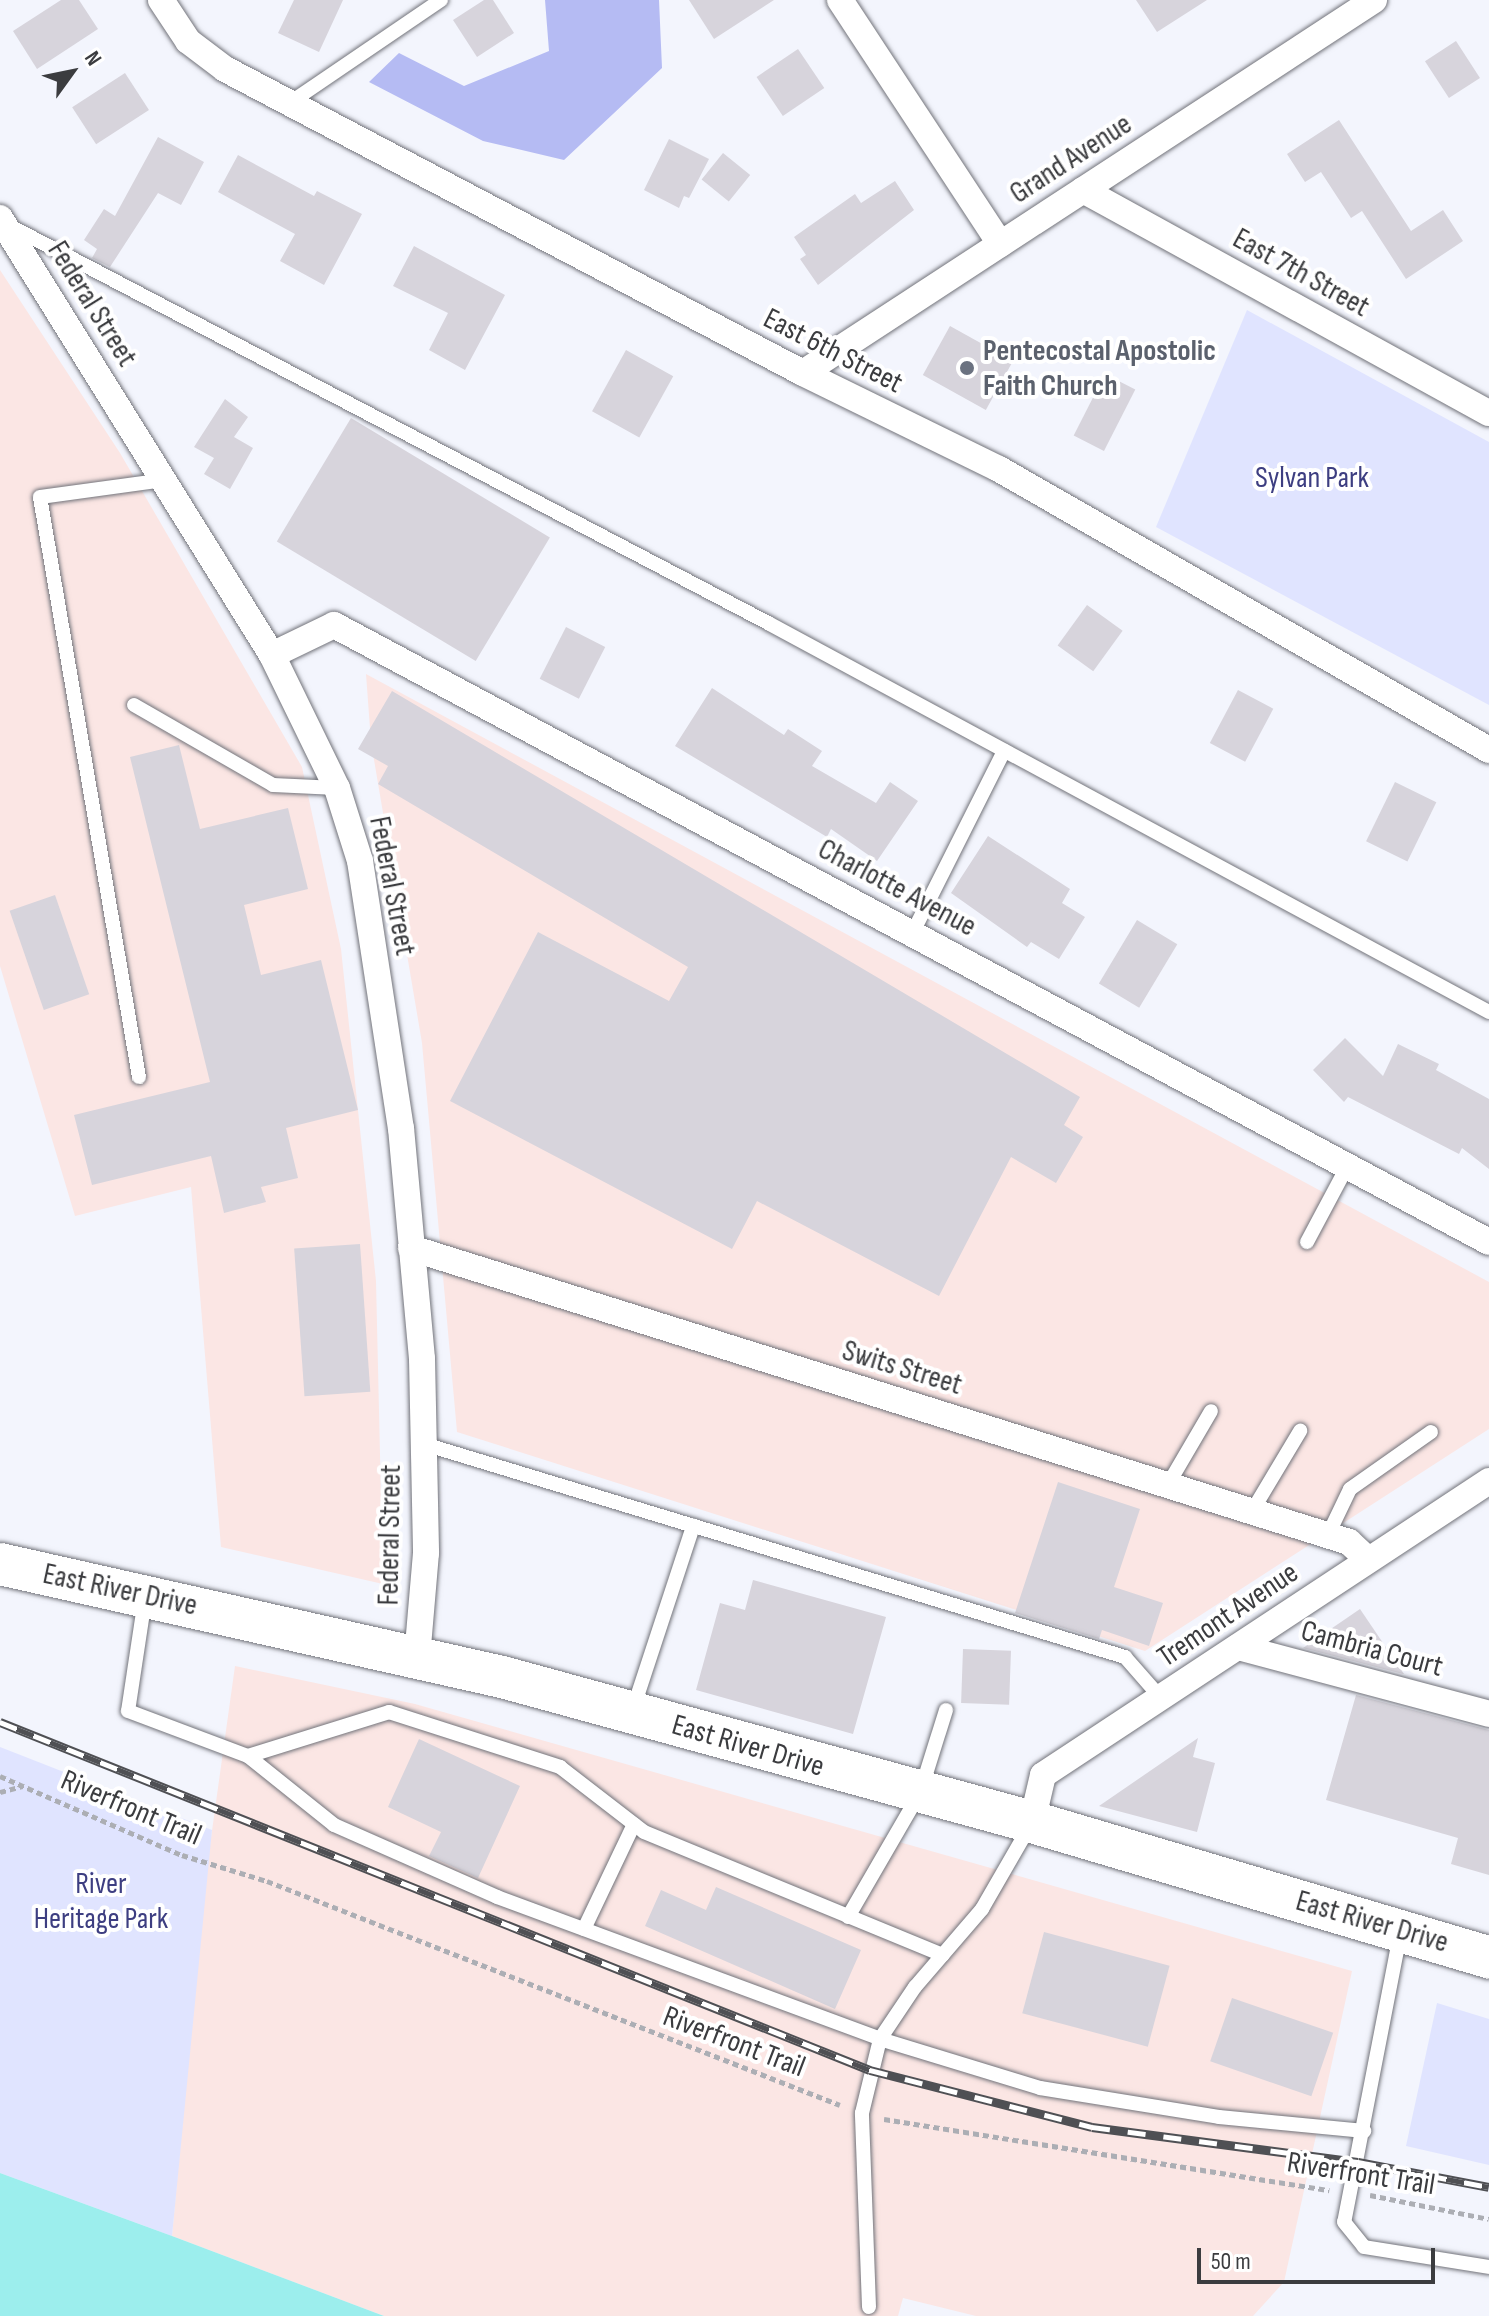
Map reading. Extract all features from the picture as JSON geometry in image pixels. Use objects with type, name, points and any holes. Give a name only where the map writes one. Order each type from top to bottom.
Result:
[{"type":"main road","name":"East River Drive","points":[[0,1564],[417,1657],[632,1713],[1032,1822],[1489,1957]]},
{"type":"street","name":"East 6th Street","points":[[161,0],[188,41],[288,104],[803,373],[999,469],[1489,750]]},
{"type":"street","points":[[840,0],[1000,244]]},
{"type":"street","name":"Grand Avenue","points":[[803,373],[1374,0]]},
{"type":"street","name":"East 7th Street","points":[[1083,190],[1489,413]]},
{"type":"street","name":"Federal Street","points":[[1,220],[272,655],[337,788],[360,861],[401,1128],[411,1248],[424,1444],[426,1553],[417,1657]]},
{"type":"street","name":"Charlotte Avenue","points":[[272,655],[334,625],[1489,1242]]},
{"type":"street","name":"Swits Street","points":[[411,1248],[1166,1488],[1328,1535],[1349,1542],[1368,1560]]},
{"type":"street","name":"Tremont Avenue","points":[[1032,1822],[1043,1775],[1489,1481]]},
{"type":"street","name":"Cambria Court","points":[[1238,1647],[1489,1714]]},
{"type":"lane","points":[[288,104],[441,0]]},
{"type":"lane","points":[[1,220],[1004,751],[1489,1012]]},
{"type":"lane","points":[[139,1077],[40,497],[164,480]]},
{"type":"lane","points":[[134,705],[273,785],[337,788]]},
{"type":"lane","points":[[913,932],[1004,751]]},
{"type":"lane","points":[[1307,1242],[1348,1165]]},
{"type":"lane","points":[[1166,1488],[1211,1411]]},
{"type":"lane","points":[[1251,1513],[1300,1431]]},
{"type":"lane","points":[[1328,1535],[1350,1489],[1431,1432]]},
{"type":"lane","points":[[424,1444],[1125,1657],[1161,1698]]},
{"type":"lane","points":[[632,1713],[693,1526]]},
{"type":"lane","points":[[145,1595],[128,1711],[248,1756],[334,1825],[584,1929],[880,2039],[1040,2088],[1219,2117],[1364,2131]]},
{"type":"lane","points":[[848,1917],[920,1793],[946,1710]]},
{"type":"lane","points":[[248,1756],[389,1712],[560,1767],[634,1824],[943,1955]]},
{"type":"lane","points":[[869,2307],[862,2113],[880,2039],[1009,1869],[1032,1822]]},
{"type":"lane","points":[[584,1929],[634,1824]]},
{"type":"lane","points":[[1401,1931],[1344,2222],[1364,2247],[1489,2267]]},
{"type":"path","name":"Riverfront Trail","points":[[0,1776],[182,1855],[267,1881],[862,2113],[924,2128],[1351,2193],[1489,2219]]},
{"type":"path","points":[[0,1792],[23,1786]]},
{"type":"shaded area","points":[[545,0],[659,0],[662,68],[564,160],[483,141],[369,82],[399,53],[464,86],[549,51]]},
{"type":"shaded area","points":[[0,270],[120,453],[302,767],[341,949],[376,1281],[383,1584],[221,1547],[191,1187],[75,1216],[0,966]]},
{"type":"shaded area","points":[[366,674],[1489,1282],[1489,1429],[1145,1651],[457,1432],[422,1043],[371,742]]},
{"type":"shaded area","points":[[235,1666],[415,1704],[1352,1971],[1284,2282],[1253,2316],[976,2316],[903,2298],[898,2316],[384,2316],[172,2236],[204,1888]]},
{"type":"shaded area","points":[[0,2173],[172,2236],[384,2316],[0,2316]]},
{"type":"green space","name":"Sylvan Park","points":[[1247,310],[1489,442],[1489,705],[1156,527]]},
{"type":"green space","name":"River Heritage Park","points":[[0,1747],[212,1830],[172,2236],[0,2173]]},
{"type":"green space","points":[[1437,2003],[1489,2019],[1489,2165],[1406,2146]]},
{"type":"building","points":[[61,0],[79,0],[98,29],[37,69],[13,31]]},
{"type":"building","points":[[294,0],[343,0],[319,52],[278,33]]},
{"type":"building","points":[[484,0],[493,0],[514,33],[477,57],[453,20]]},
{"type":"building","points":[[689,0],[774,0],[714,39]]},
{"type":"building","points":[[1136,0],[1207,0],[1157,32]]},
{"type":"building","points":[[1456,41],[1480,78],[1449,98],[1425,61]]},
{"type":"building","points":[[798,49],[824,88],[783,116],[757,77]]},
{"type":"building","points":[[125,73],[149,110],[96,144],[72,107]]},
{"type":"building","points":[[1339,120],[1411,231],[1443,210],[1463,241],[1406,279],[1362,211],[1351,218],[1321,172],[1305,182],[1287,154]]},
{"type":"building","points":[[158,137],[204,162],[181,205],[158,193],[110,267],[92,258],[97,249],[84,240],[104,209],[115,216]]},
{"type":"building","points":[[669,139],[709,159],[689,198],[684,196],[679,208],[644,190]]},
{"type":"building","points":[[723,153],[750,175],[729,201],[702,179]]},
{"type":"building","points":[[238,155],[314,196],[317,191],[362,214],[324,285],[280,261],[295,234],[218,192]]},
{"type":"building","points":[[895,181],[914,210],[818,285],[800,259],[806,255],[794,237],[855,194],[861,203]]},
{"type":"building","points":[[414,246],[505,295],[465,370],[429,350],[448,313],[393,286]]},
{"type":"building","name":"Pentecostal Apostolic Faith Church","points":[[950,326],[1013,361],[986,410],[923,375]]},
{"type":"building","points":[[626,350],[673,376],[639,437],[592,411]]},
{"type":"building","points":[[1105,374],[1135,389],[1104,451],[1074,435]]},
{"type":"building","points":[[225,399],[248,417],[234,437],[253,448],[230,489],[204,474],[214,458],[194,447]]},
{"type":"building","points":[[351,418],[550,537],[476,661],[277,541]]},
{"type":"building","points":[[1087,605],[1123,631],[1093,671],[1058,645]]},
{"type":"building","points":[[566,627],[605,647],[579,699],[540,679]]},
{"type":"building","points":[[712,688],[784,735],[788,729],[822,751],[812,766],[876,803],[890,782],[918,801],[877,861],[831,829],[827,837],[675,746]]},
{"type":"building","points":[[1238,690],[1273,709],[1245,762],[1210,743]]},
{"type":"building","points":[[392,691],[1080,1097],[1064,1125],[1083,1137],[1056,1183],[1011,1157],[939,1296],[757,1201],[732,1249],[450,1101],[538,932],[669,1001],[688,967],[378,784],[388,766],[358,749]]},
{"type":"building","points":[[179,745],[200,829],[288,808],[308,889],[244,905],[261,975],[321,960],[358,1110],[286,1128],[298,1178],[261,1187],[266,1202],[224,1213],[211,1156],[92,1185],[74,1115],[210,1082],[130,757]]},
{"type":"building","points":[[1395,782],[1436,802],[1407,861],[1366,841]]},
{"type":"building","points":[[988,836],[1070,889],[1062,903],[1085,917],[1059,959],[1031,942],[1027,947],[951,893]]},
{"type":"building","points":[[55,895],[89,994],[44,1010],[10,911]]},
{"type":"building","points":[[1137,920],[1177,944],[1139,1008],[1099,983]]},
{"type":"building","points":[[1345,1038],[1383,1076],[1398,1044],[1439,1064],[1436,1070],[1489,1099],[1489,1169],[1462,1148],[1459,1154],[1348,1097],[1344,1102],[1313,1070]]},
{"type":"building","points":[[360,1244],[370,1392],[304,1396],[294,1249]]},
{"type":"building","points":[[1058,1482],[1140,1509],[1114,1587],[1163,1603],[1149,1646],[1102,1630],[1099,1639],[1015,1613]]},
{"type":"building","points":[[753,1580],[886,1617],[853,1734],[696,1690],[720,1603],[745,1610]]},
{"type":"building","points":[[1360,1609],[1404,1674],[1303,1648]]},
{"type":"building","points":[[963,1649],[1011,1651],[1009,1705],[961,1703]]},
{"type":"building","points":[[1356,1695],[1489,1730],[1489,1875],[1451,1864],[1458,1838],[1326,1800]]},
{"type":"building","points":[[1198,1738],[1193,1757],[1215,1763],[1197,1832],[1099,1806]]},
{"type":"building","points":[[419,1739],[520,1786],[478,1878],[429,1856],[441,1832],[388,1807]]},
{"type":"building","points":[[716,1887],[861,1950],[835,2009],[645,1926],[661,1890],[706,1910]]},
{"type":"building","points":[[1044,1932],[1170,1966],[1148,2047],[1022,2013]]},
{"type":"building","points":[[1232,1998],[1333,2033],[1311,2096],[1210,2061]]},
{"type":"railway","points":[[0,1722],[870,2070],[1092,2127],[1358,2162],[1489,2187]]},
{"type":"place","name":"Pentecostal Apostolic Faith Church","points":[[967,368]]}]
